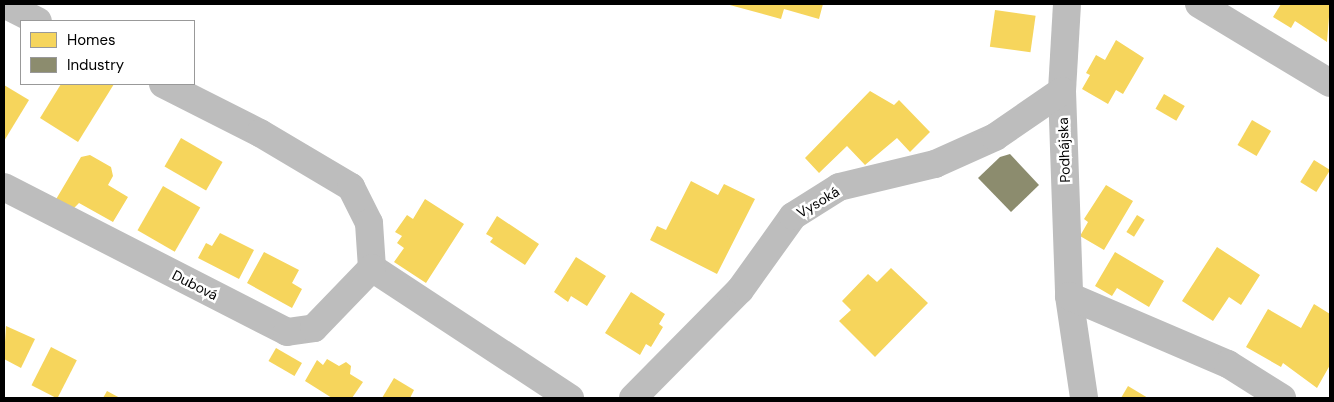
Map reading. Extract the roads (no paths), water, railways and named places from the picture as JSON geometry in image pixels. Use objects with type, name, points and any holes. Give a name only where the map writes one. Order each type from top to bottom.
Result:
[{"type":"street","points":[[4,4],[36,20]]},
{"type":"street","name":"Podhájska","points":[[1067,4],[1062,91],[1069,296],[1084,398]]},
{"type":"street","points":[[1199,4],[1330,83]]},
{"type":"street","points":[[165,85],[260,133],[352,187],[369,222],[372,268],[570,398]]},
{"type":"street","name":"Vysoká","points":[[633,398],[740,290],[793,216],[839,187],[935,164],[995,136],[1062,91]]},
{"type":"street","name":"Dubová","points":[[4,187],[287,332],[314,328],[372,268]]},
{"type":"street","points":[[1069,296],[1228,364],[1282,398]]}]
